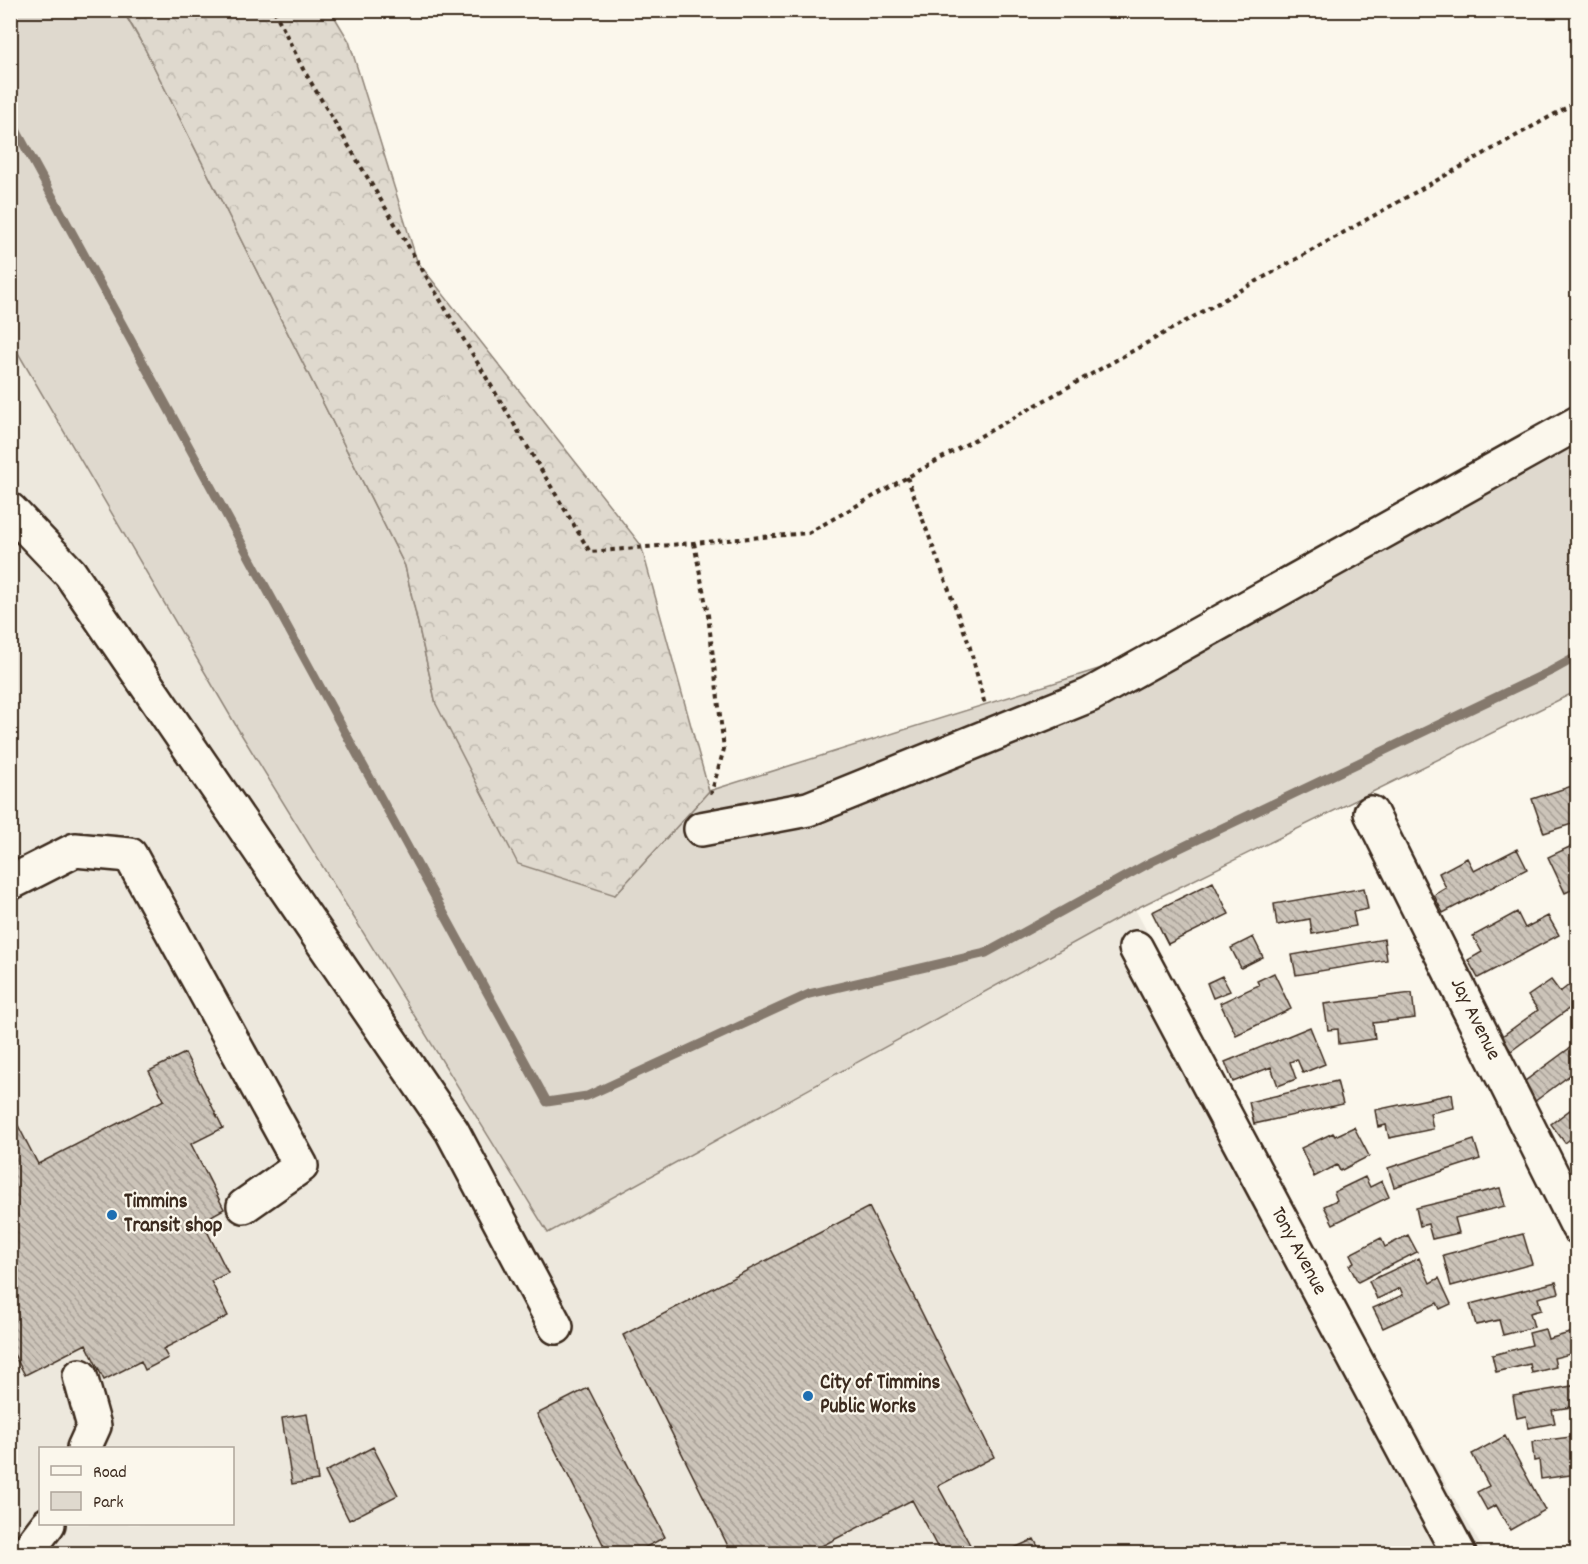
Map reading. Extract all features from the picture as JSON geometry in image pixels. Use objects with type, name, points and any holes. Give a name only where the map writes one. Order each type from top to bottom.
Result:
[{"type":"street","points":[[701,830],[808,809],[1090,695],[1578,423]]},
{"type":"street","points":[[10,510],[70,573],[452,1131],[556,1327]]},
{"type":"street","name":"Jay Avenue","points":[[1371,813],[1578,1227]]},
{"type":"street","points":[[10,883],[75,850],[130,855],[301,1166],[244,1206]]},
{"type":"street","name":"Tony Avenue","points":[[1136,948],[1459,1554]]},
{"type":"street","points":[[80,1376],[94,1426],[85,1447]]},
{"type":"street","points":[[25,1554],[47,1525]]},
{"type":"path","points":[[274,10],[309,80],[590,552],[808,532],[1578,101]]},
{"type":"path","points":[[907,477],[969,644],[993,735]]},
{"type":"path","points":[[694,543],[708,615],[724,749],[701,830]]},
{"type":"shaded area","points":[[10,341],[177,617],[238,729],[548,1233],[1135,909],[1379,1365],[1485,1553],[11,1553]]},
{"type":"green space","points":[[10,11],[123,11],[145,49],[405,566],[436,704],[615,895],[709,791],[1105,667],[1577,431],[1577,691],[1135,909],[548,1233],[238,729],[11,341]]},
{"type":"green space","points":[[124,11],[331,11],[349,41],[417,261],[641,545],[709,791],[615,895],[518,864],[436,704],[405,566]]},
{"type":"building","points":[[1578,784],[1578,822],[1544,833],[1532,799]]},
{"type":"building","points":[[1578,843],[1578,887],[1565,893],[1548,857]]},
{"type":"building","points":[[1517,849],[1527,869],[1443,913],[1434,895],[1446,888],[1439,873],[1467,858],[1474,871]]},
{"type":"building","points":[[1213,882],[1229,914],[1168,944],[1152,912]]},
{"type":"building","points":[[1364,888],[1368,909],[1353,912],[1356,926],[1312,934],[1310,919],[1277,925],[1274,904]]},
{"type":"building","points":[[1517,912],[1525,928],[1548,916],[1559,935],[1478,978],[1468,960],[1482,952],[1473,936]]},
{"type":"building","points":[[1253,937],[1263,957],[1241,968],[1231,948]]},
{"type":"building","points":[[1384,939],[1387,960],[1296,975],[1292,955]]},
{"type":"building","points":[[1274,973],[1291,1009],[1236,1035],[1220,1003],[1259,985],[1257,981]]},
{"type":"building","points":[[1222,976],[1230,991],[1213,998],[1207,983]]},
{"type":"building","points":[[1551,980],[1560,992],[1569,985],[1578,997],[1578,1002],[1511,1051],[1501,1037],[1538,1010],[1528,996]]},
{"type":"building","points":[[1412,993],[1415,1018],[1373,1023],[1375,1039],[1339,1044],[1338,1029],[1328,1030],[1324,1004]]},
{"type":"building","points":[[1310,1027],[1325,1064],[1303,1073],[1297,1059],[1290,1062],[1296,1079],[1278,1086],[1271,1067],[1233,1082],[1225,1062]]},
{"type":"building","points":[[1578,1042],[1578,1069],[1534,1102],[1521,1084]]},
{"type":"building","name":"Timmins Transit shop","points":[[185,1053],[223,1128],[191,1144],[224,1209],[202,1221],[228,1273],[211,1281],[228,1316],[163,1349],[168,1358],[145,1370],[141,1361],[104,1380],[86,1344],[25,1375],[10,1347],[10,1110],[38,1164],[164,1100],[149,1071]]},
{"type":"building","points":[[1337,1081],[1343,1104],[1254,1124],[1249,1102]]},
{"type":"building","points":[[1452,1094],[1454,1108],[1430,1113],[1433,1129],[1389,1138],[1386,1125],[1378,1127],[1375,1110]]},
{"type":"building","points":[[1578,1104],[1578,1133],[1565,1143],[1551,1124]]},
{"type":"building","points":[[1354,1127],[1369,1156],[1340,1171],[1337,1165],[1314,1177],[1301,1148],[1333,1133],[1335,1136]]},
{"type":"building","points":[[1474,1140],[1480,1159],[1394,1187],[1388,1168]]},
{"type":"building","points":[[1365,1177],[1370,1187],[1382,1181],[1389,1197],[1333,1224],[1324,1206],[1337,1200],[1334,1192]]},
{"type":"building","points":[[1500,1188],[1505,1206],[1455,1218],[1459,1233],[1432,1239],[1428,1224],[1420,1226],[1416,1208]]},
{"type":"building","name":"City of Timmins Public Works","points":[[869,1207],[994,1457],[938,1486],[975,1554],[941,1554],[912,1500],[806,1554],[732,1554],[623,1335]]},
{"type":"building","points":[[1523,1234],[1532,1264],[1451,1286],[1443,1255]]},
{"type":"building","points":[[1408,1235],[1417,1252],[1358,1282],[1349,1265],[1354,1262],[1350,1254],[1381,1238],[1385,1247]]},
{"type":"building","points":[[1419,1258],[1430,1283],[1439,1278],[1451,1304],[1440,1309],[1437,1303],[1383,1328],[1373,1308],[1403,1295],[1400,1288],[1377,1299],[1369,1281]]},
{"type":"building","points":[[1556,1282],[1559,1293],[1538,1298],[1541,1310],[1530,1313],[1534,1327],[1503,1335],[1499,1320],[1476,1325],[1470,1304]]},
{"type":"building","points":[[1545,1329],[1548,1339],[1577,1331],[1578,1352],[1554,1358],[1556,1367],[1532,1373],[1530,1364],[1496,1372],[1492,1355],[1532,1345],[1529,1333]]},
{"type":"building","points":[[1578,1385],[1578,1406],[1552,1410],[1555,1423],[1528,1428],[1526,1416],[1517,1418],[1513,1396]]},
{"type":"building","points":[[588,1388],[665,1537],[633,1554],[608,1554],[537,1414]]},
{"type":"building","points":[[307,1414],[318,1480],[292,1484],[282,1418]]},
{"type":"building","points":[[1505,1436],[1545,1510],[1510,1530],[1496,1505],[1487,1510],[1477,1492],[1489,1486],[1472,1454]]},
{"type":"building","points":[[1578,1436],[1578,1474],[1541,1479],[1539,1460],[1534,1461],[1532,1442]]},
{"type":"building","points":[[373,1447],[398,1495],[349,1520],[325,1472]]},
{"type":"building","points":[[1034,1539],[1042,1554],[1001,1554]]},
{"type":"waterway","points":[[10,119],[547,1102],[587,1096],[809,994],[986,953],[1153,861],[1578,656]]},
{"type":"place","name":"Timmins Transit shop","points":[[112,1215]]},
{"type":"place","name":"City of Timmins Public Works","points":[[808,1396]]}]
